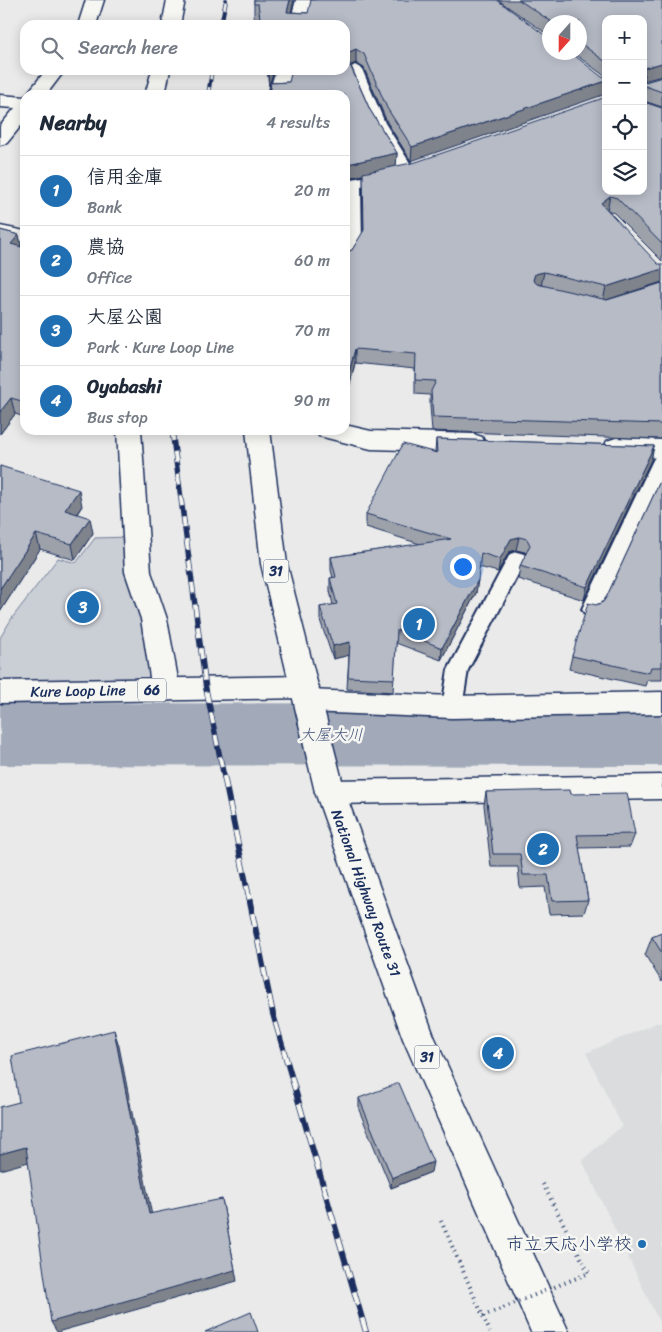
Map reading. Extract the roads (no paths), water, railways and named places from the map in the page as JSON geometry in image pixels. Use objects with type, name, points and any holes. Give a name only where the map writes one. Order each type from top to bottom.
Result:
[{"type":"main road","points":[[89,20],[95,0]]},
{"type":"main road","points":[[172,20],[176,0]]},
{"type":"main road","points":[[299,20],[305,0]]},
{"type":"main road","points":[[40,90],[52,75]]},
{"type":"main road","points":[[156,90],[160,75]]},
{"type":"main road","points":[[279,90],[284,75]]},
{"type":"main road","points":[[0,101],[20,103]]},
{"type":"main road","points":[[0,139],[20,114]]},
{"type":"main road","points":[[0,233],[20,237]]},
{"type":"main road","points":[[129,435],[138,572],[154,619],[166,690]]},
{"type":"main road","name":"National Highway Route 31","points":[[259,435],[274,564],[328,783],[419,1040],[550,1332]]},
{"type":"main road","points":[[350,435],[371,440],[497,444]]},
{"type":"main road","points":[[594,447],[662,449]]},
{"type":"main road","name":"Kure Loop Line","points":[[0,692],[166,690],[452,707],[662,703]]},
{"type":"main road","points":[[328,783],[662,787]]},
{"type":"lane","points":[[350,251],[354,244],[353,183],[417,168],[378,122],[355,69]]},
{"type":"lane","points":[[592,609],[662,460]]},
{"type":"lane","points":[[452,707],[458,670],[517,559]]},
{"type":"waterway","name":"大屋大川","points":[[0,734],[662,735]]},
{"type":"railway","points":[[222,20],[226,0]]},
{"type":"railway","points":[[209,90],[211,75]]},
{"type":"railway","points":[[173,435],[206,689],[224,777]]},
{"type":"railway","points":[[224,776],[273,1014],[366,1332]]},
{"type":"place","name":"大屋公園","points":[[83,607]]},
{"type":"place","name":"信用金庫","points":[[419,624]]},
{"type":"place","name":"農協","points":[[543,849]]},
{"type":"place","name":"Oyabashi","points":[[498,1053]]},
{"type":"place","name":"市立天応小学校","points":[[642,1244]]}]
